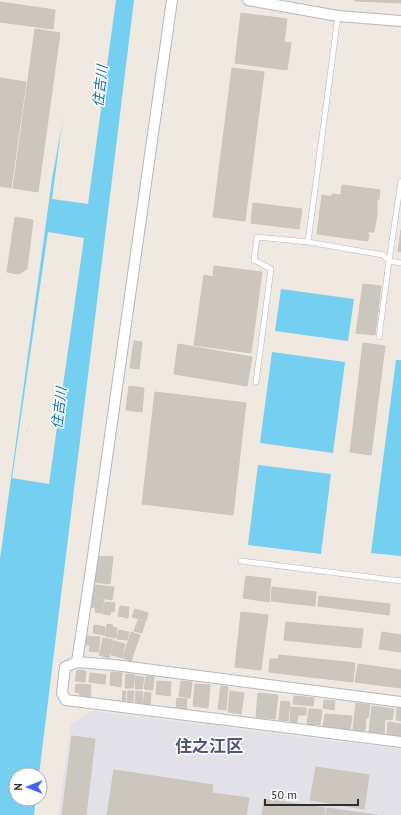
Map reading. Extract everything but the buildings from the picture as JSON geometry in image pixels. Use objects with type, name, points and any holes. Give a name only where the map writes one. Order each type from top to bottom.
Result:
[{"type":"street","points":[[77,662],[172,0]]},
{"type":"street","points":[[248,0],[338,16],[401,21]]},
{"type":"street","points":[[401,702],[114,665],[77,662],[65,667],[62,693],[66,700],[401,742]]},
{"type":"lane","points":[[308,242],[338,16]]},
{"type":"lane","points":[[379,337],[401,181]]},
{"type":"lane","points":[[256,382],[271,269],[254,260],[257,237],[308,242],[383,255],[389,262],[401,263]]},
{"type":"lane","points":[[241,561],[401,581]]},
{"type":"shaded area","points":[[92,711],[401,749],[401,815],[58,815],[71,724]]},
{"type":"water","name":"住吉川","points":[[85,0],[134,0],[40,767],[8,767],[8,807],[35,807],[34,815],[0,815],[0,559],[52,179]]},
{"type":"water","points":[[281,289],[354,299],[348,341],[275,331]]},
{"type":"water","points":[[272,352],[345,362],[333,453],[260,443]]},
{"type":"water","points":[[396,360],[401,360],[401,556],[371,553]]},
{"type":"water","points":[[258,465],[331,474],[321,554],[248,545]]},
{"type":"pier","points":[[83,0],[116,0],[88,204],[52,199],[67,86]]},
{"type":"pier","points":[[48,232],[84,238],[49,484],[12,478]]},
{"type":"district","name":"住之江区","points":[[209,746]]}]
